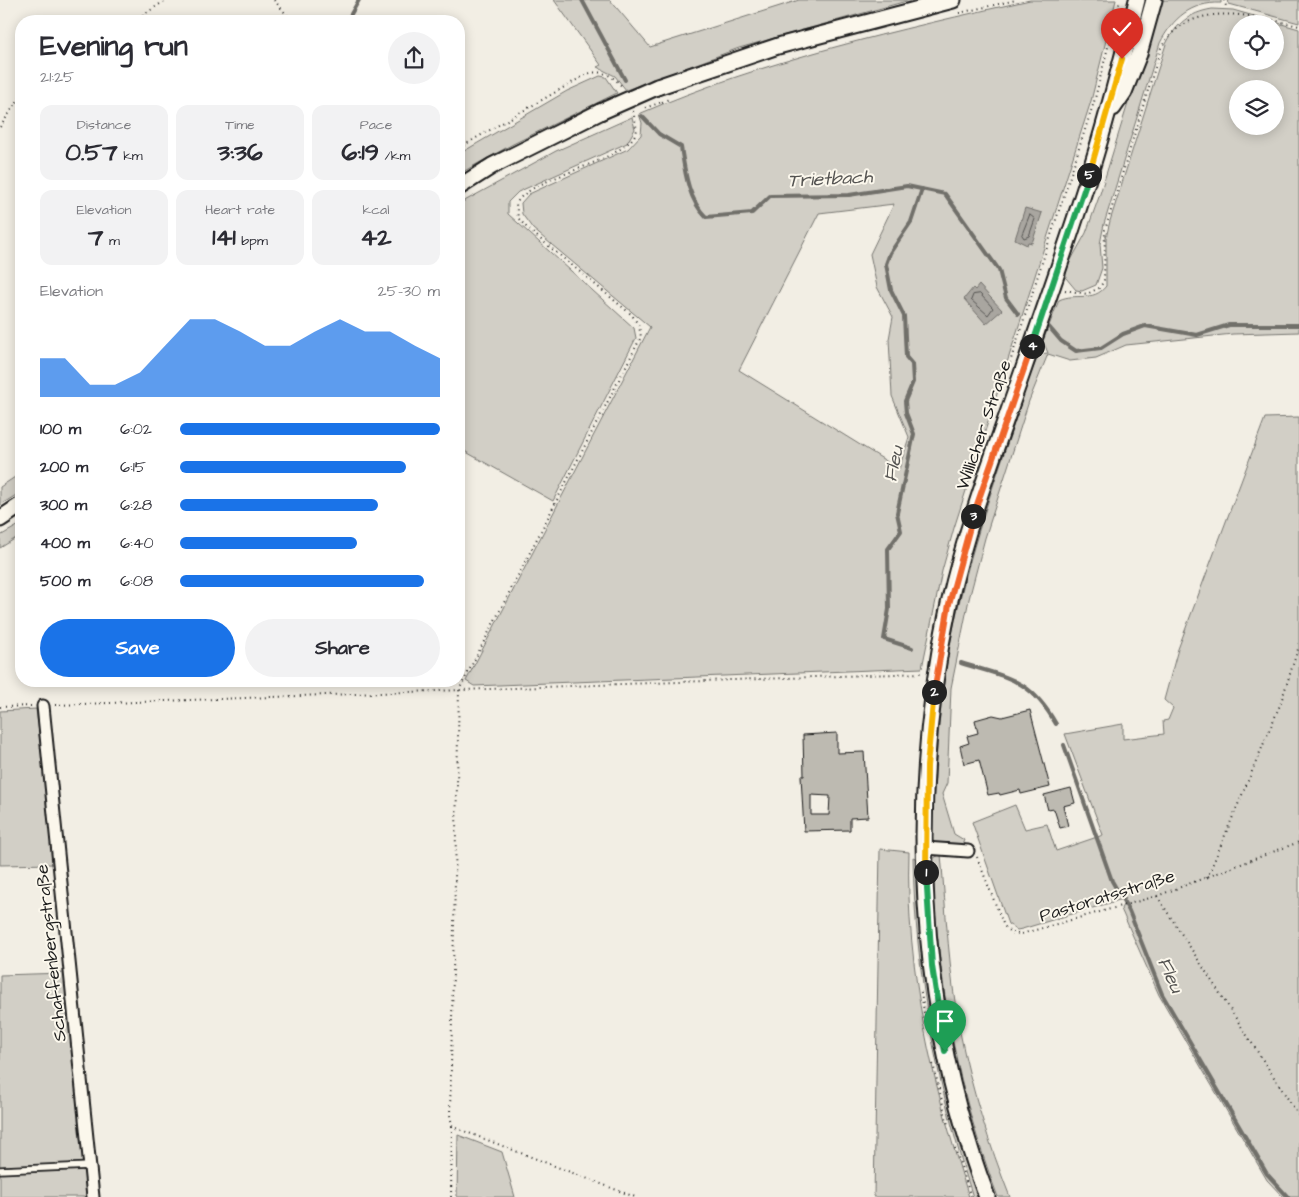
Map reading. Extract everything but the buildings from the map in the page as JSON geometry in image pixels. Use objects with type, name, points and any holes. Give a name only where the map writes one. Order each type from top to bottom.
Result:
[{"type":"main road","name":"Willicher Straße","points":[[987,1197],[956,1096],[938,1010],[928,923],[925,848],[929,736],[936,673],[949,604],[978,501],[1044,284],[1107,118],[1137,0]]},
{"type":"main road","points":[[1107,118],[1124,92],[1139,54],[1154,0]]},
{"type":"main road","points":[[465,182],[492,166],[600,112],[659,94],[778,46],[953,7]]},
{"type":"main road","points":[[0,519],[15,509]]},
{"type":"street","name":"Schaffenbergstraße","points":[[43,706],[93,1197]]},
{"type":"street","points":[[925,848],[968,851]]},
{"type":"lane","points":[[0,1170],[90,1166]]},
{"type":"path","points":[[143,15],[166,0]]},
{"type":"path","points":[[274,0],[287,15]]},
{"type":"path","points":[[953,7],[1016,0]]},
{"type":"path","points":[[1120,0],[1044,284],[1074,293],[1087,294],[1099,288],[1104,281],[1105,230],[1161,48],[1170,30]]},
{"type":"path","points":[[1220,6],[1226,6],[1224,0]]},
{"type":"path","points":[[1244,11],[1299,26]]},
{"type":"path","points":[[465,145],[590,73],[608,75],[617,81],[624,90]]},
{"type":"path","points":[[659,94],[678,95]]},
{"type":"path","points":[[0,127],[15,105]]},
{"type":"path","points":[[465,678],[641,337],[639,326],[632,315],[528,229],[518,218],[516,204],[527,192],[629,144],[637,128],[632,109]]},
{"type":"path","points":[[1207,878],[1280,705],[1299,646]]},
{"type":"path","points":[[0,707],[923,672]]},
{"type":"path","points":[[451,1197],[452,1125],[450,1116],[461,687]]},
{"type":"path","name":"Pastoratsstraße","points":[[968,851],[979,860],[1002,923],[1011,933],[1026,934],[1157,896],[1299,842]]},
{"type":"path","points":[[1157,896],[1299,1116]]},
{"type":"path","points":[[452,1125],[635,1197]]},
{"type":"shaded area","points":[[554,0],[610,0],[650,47],[799,0],[910,0],[739,48],[626,90],[615,76],[597,67],[601,65]]},
{"type":"shaded area","points":[[1030,0],[1116,0],[1091,101],[954,528],[942,571],[922,668],[474,686],[466,681],[650,327],[533,229],[522,214],[521,203],[529,194],[628,149],[641,135],[642,123],[639,114],[686,95],[783,62],[881,35]],"holes":[[[894,204],[870,254],[877,287],[893,317],[889,339],[892,396],[909,437],[899,469],[739,370],[819,213]]]},
{"type":"shaded area","points":[[1160,0],[1221,0],[1221,3],[1201,5],[1184,13],[1171,26],[1160,43],[1104,224],[1100,244],[1102,268],[1096,285],[1082,291],[1076,290],[1066,278],[1066,269],[1086,233],[1099,197]]},
{"type":"shaded area","points":[[1228,0],[1299,0],[1299,23],[1284,19],[1284,15],[1270,15],[1229,4]]},
{"type":"shaded area","points":[[1212,9],[1233,10],[1250,15],[1229,15],[1229,70],[1284,70],[1284,25],[1299,29],[1299,332],[1233,334],[1126,345],[1096,358],[1070,361],[1048,354],[1029,401],[985,538],[969,599],[951,688],[947,783],[942,794],[954,834],[964,840],[962,845],[955,847],[935,843],[931,839],[937,744],[945,673],[956,615],[984,513],[1029,378],[1039,354],[1048,353],[1043,341],[1059,300],[1090,296],[1101,291],[1106,286],[1106,238],[1110,221],[1166,44],[1179,25],[1197,13]]},
{"type":"shaded area","points":[[600,76],[606,77],[617,93],[513,144],[465,171],[465,150],[567,91]]},
{"type":"shaded area","points":[[632,117],[635,129],[627,143],[518,192],[508,202],[508,214],[634,328],[636,338],[553,501],[465,451],[465,201],[556,151]]},
{"type":"shaded area","points":[[1299,417],[1299,1197],[1283,1197],[1267,1180],[1159,995],[1121,909],[1126,898],[1017,930],[1008,924],[972,822],[1015,805],[1025,829],[1047,824],[1056,851],[1103,835],[1065,734],[1123,724],[1123,739],[1164,734],[1163,721],[1168,720],[1173,708],[1164,700],[1178,649],[1265,418]]},
{"type":"shaded area","points":[[15,477],[15,496],[0,505],[0,487]]},
{"type":"shaded area","points":[[15,527],[15,539],[0,548],[0,536]]},
{"type":"shaded area","points":[[36,709],[55,864],[0,865],[0,711]]},
{"type":"shaded area","points":[[880,849],[909,852],[912,940],[924,1027],[944,1113],[969,1197],[874,1197]]},
{"type":"shaded area","points":[[941,854],[950,966],[960,1032],[981,1116],[1010,1197],[998,1197],[968,1106],[953,1044],[943,981],[935,904],[934,858]]},
{"type":"shaded area","points":[[913,857],[917,859],[922,947],[932,1019],[959,1138],[977,1197],[973,1197],[960,1156],[930,1030],[918,944]]},
{"type":"shaded area","points":[[65,973],[89,1197],[0,1197],[0,975]]},
{"type":"shaded area","points":[[458,1135],[502,1152],[515,1197],[457,1197]]},
{"type":"water","points":[[1025,208],[1042,213],[1032,243],[1028,242],[1027,245],[1015,239]]},
{"type":"water","points":[[979,285],[1002,310],[986,324],[964,299],[973,288],[975,290]]},
{"type":"waterway","points":[[350,15],[359,0]]},
{"type":"waterway","name":"Trietbach","points":[[582,0],[625,80]]},
{"type":"waterway","name":"Trietbach","points":[[642,116],[659,134],[681,147],[691,194],[706,217],[752,213],[770,196],[849,195],[907,186],[945,194],[999,270],[1006,298],[1018,314]]},
{"type":"waterway","name":"Fleu","points":[[912,648],[884,639],[889,609],[888,549],[901,531],[897,513],[914,434],[906,413],[905,401],[913,382],[912,364],[906,357],[904,316],[891,290],[886,264],[890,253],[911,222],[922,189]]},
{"type":"waterway","name":"Trietbach","points":[[1049,327],[1061,341],[1076,351],[1101,348],[1123,334],[1145,326],[1197,335],[1229,325],[1299,325]]},
{"type":"waterway","name":"Fleu","points":[[961,663],[1005,677],[1027,688],[1037,697],[1056,724]]},
{"type":"waterway","name":"Fleu","points":[[1064,745],[1112,881],[1129,911],[1162,994],[1267,1174],[1288,1197]]},
{"type":"route","points":[[945,1051],[932,966],[925,848],[927,766],[936,673],[949,604],[968,531],[1094,160],[1122,59]]}]
